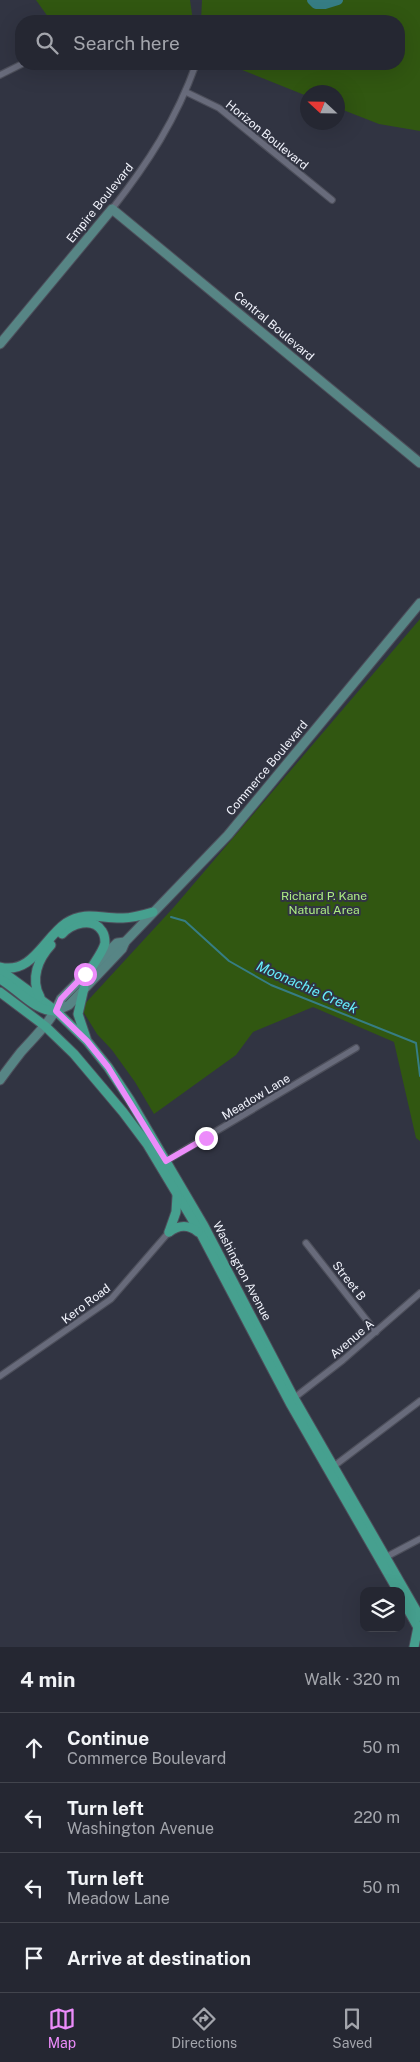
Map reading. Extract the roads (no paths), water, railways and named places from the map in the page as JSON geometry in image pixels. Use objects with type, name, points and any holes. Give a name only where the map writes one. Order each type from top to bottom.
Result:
[{"type":"main road","points":[[0,969],[16,969],[27,963],[60,927],[74,918],[90,915],[130,918],[153,912]]},
{"type":"main road","points":[[41,999],[36,990],[35,976],[39,962],[47,949],[66,930],[80,923],[92,923],[99,927],[103,933],[105,942],[92,967]]},
{"type":"main road","name":"Washington Avenue","points":[[0,969],[56,1011],[87,1041],[122,1088],[225,1265],[294,1398],[420,1617]]},
{"type":"main road","points":[[0,979],[46,1011],[56,1011]]},
{"type":"main road","points":[[84,988],[78,1014],[87,1041]]},
{"type":"main road","name":"Washington Avenue","points":[[0,992],[45,1026],[74,1054],[123,1112],[147,1144],[201,1234],[290,1403],[396,1587]]},
{"type":"main road","points":[[169,1232],[178,1203],[177,1193]]},
{"type":"main road","points":[[169,1232],[186,1226],[193,1228],[201,1234]]},
{"type":"main road","points":[[405,1604],[419,1629],[414,1647]]},
{"type":"street","points":[[0,75],[15,68]]},
{"type":"street","name":"Empire Boulevard","points":[[0,344],[112,210],[142,171],[186,92],[194,70]]},
{"type":"street","name":"Horizon Boulevard","points":[[186,92],[219,108],[332,200]]},
{"type":"street","name":"Central Boulevard","points":[[112,210],[420,463]]},
{"type":"street","name":"Commerce Boulevard","points":[[56,1011],[69,1005],[122,949],[125,942],[153,912],[228,835],[420,604]]},
{"type":"street","name":"Commerce Boulevard","points":[[56,1011],[61,999],[92,967],[117,943],[125,942]]},
{"type":"street","points":[[0,1080],[56,1011]]},
{"type":"street","name":"Meadow Lane","points":[[166,1161],[356,1048]]},
{"type":"street","name":"Kero Road","points":[[0,1376],[111,1299],[169,1232]]},
{"type":"street","name":"Street B","points":[[306,1243],[376,1332]]},
{"type":"street","name":"Avenue A","points":[[294,1398],[343,1360],[420,1293]]},
{"type":"street","points":[[334,1466],[420,1401]]},
{"type":"street","points":[[386,1557],[420,1539]]},
{"type":"waterway","points":[[312,0],[316,4],[325,4],[338,0]]},
{"type":"waterway","name":"Moonachie Creek","points":[[171,917],[185,921],[229,961],[271,985],[416,1043],[420,1076]]},
{"type":"park label","name":"Richard P. Kane Natural Area","points":[[324,903]]}]
